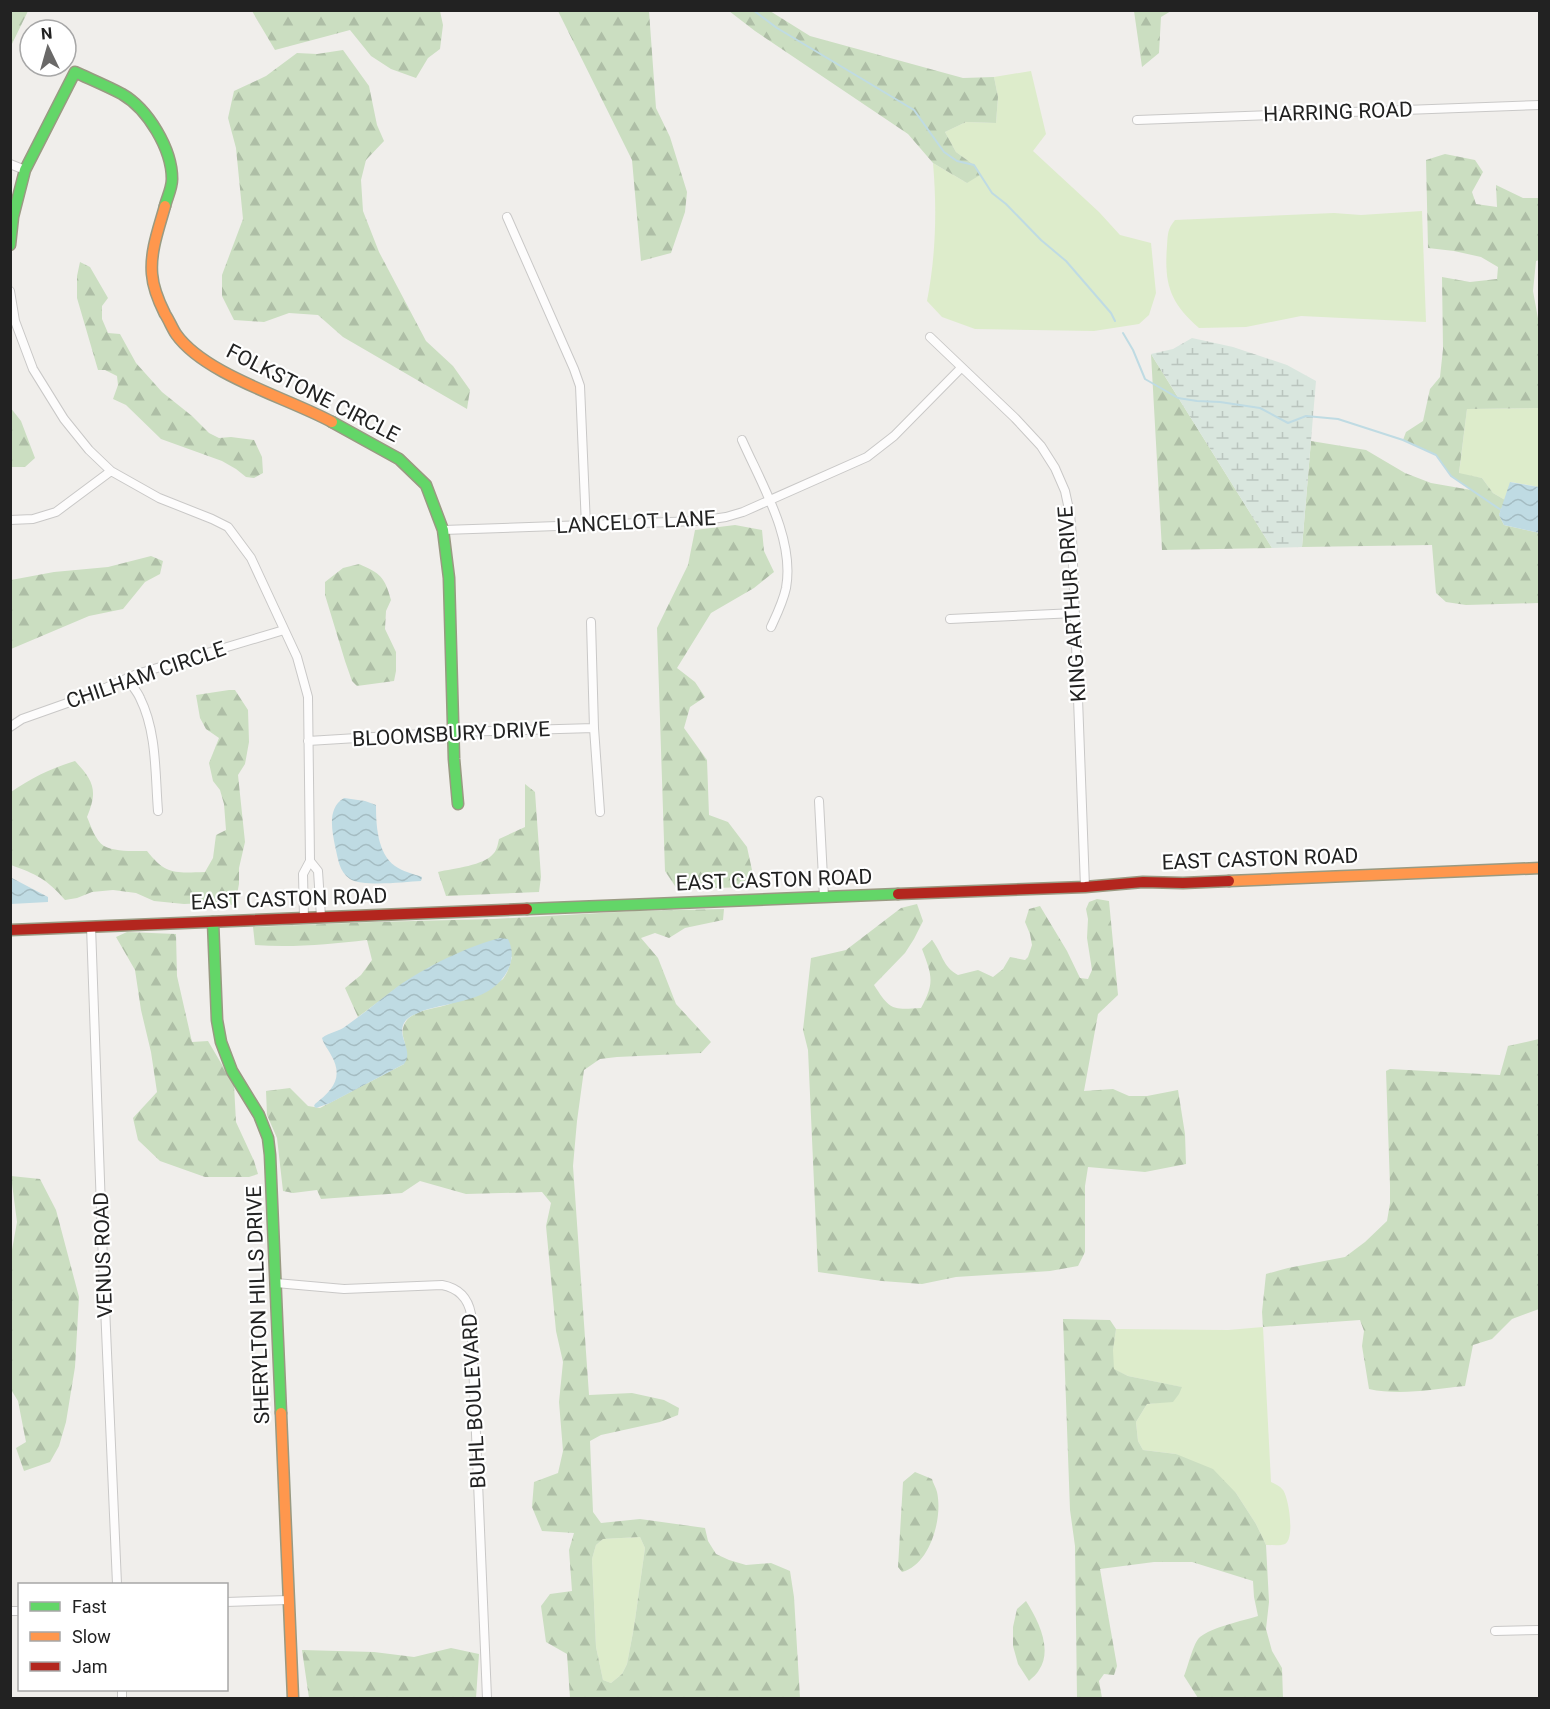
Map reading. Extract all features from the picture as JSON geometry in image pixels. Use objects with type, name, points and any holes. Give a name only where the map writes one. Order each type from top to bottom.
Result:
[{"type":"street","name":"FOLKSTONE CIRCLE","points":[[25,170],[75,72],[124,95],[149,118],[162,140],[171,164],[172,182],[154,245],[152,275],[159,303],[177,335],[198,355],[231,376],[311,411],[399,459],[426,485],[443,530],[449,578],[454,759],[458,804]]},
{"type":"street","name":"HARRING ROAD","points":[[1137,120],[1539,105]]},
{"type":"street","points":[[10,164],[25,170],[13,217],[10,245]]},
{"type":"street","points":[[507,217],[580,386],[586,526]]},
{"type":"street","points":[[10,291],[15,321],[33,369],[64,419],[89,450],[111,471],[159,498],[228,527],[251,558],[297,657],[308,697],[310,861],[303,874],[304,918]]},
{"type":"street","name":"KING ARTHUR DRIVE","points":[[930,337],[1032,435],[1052,463],[1065,491],[1071,525],[1085,887]]},
{"type":"street","name":"LANCELOT LANE","points":[[443,530],[709,520],[743,512],[856,463],[878,449],[905,426],[961,368]]},
{"type":"street","points":[[742,440],[785,541],[788,564],[786,588],[771,627]]},
{"type":"street","points":[[10,520],[33,519],[56,512],[111,471]]},
{"type":"street","points":[[950,619],[1075,613]]},
{"type":"street","points":[[591,622],[594,728],[600,812]]},
{"type":"street","name":"CHILHAM CIRCLE","points":[[10,727],[22,719],[87,696],[127,678],[201,653],[284,630]]},
{"type":"street","points":[[127,678],[140,698],[150,726],[158,811]]},
{"type":"street","name":"BLOOMSBURY DRIVE","points":[[308,741],[454,732],[594,728]]},
{"type":"street","points":[[819,801],[824,897]]},
{"type":"street","points":[[310,861],[318,872],[321,918]]},
{"type":"street","name":"EAST CASTON ROAD","points":[[10,930],[1539,868]]},
{"type":"street","name":"SHERYLTON HILLS DRIVE","points":[[213,922],[217,1020],[221,1042],[232,1071],[259,1115],[268,1138],[272,1178],[293,1698]]},
{"type":"street","name":"VENUS ROAD","points":[[91,926],[117,1583]]},
{"type":"street","name":"BUHL BOULEVARD","points":[[276,1283],[344,1289],[442,1285],[454,1288],[468,1302],[471,1314],[487,1698]]},
{"type":"street","points":[[228,1602],[289,1600]]},
{"type":"street","points":[[1496,1631],[1539,1630]]},
{"type":"green space","points":[[10,11],[28,11],[25,18],[18,18],[18,32],[11,46]]},
{"type":"green space","points":[[252,11],[440,11],[443,25],[440,49],[428,58],[416,78],[391,69],[371,56],[350,30],[275,50]]},
{"type":"green space","points":[[558,11],[649,11],[656,108],[670,137],[687,192],[685,212],[671,253],[641,261],[632,160]]},
{"type":"green space","points":[[729,11],[770,11],[810,36],[963,78],[994,77],[998,97],[996,123],[966,122],[945,132],[956,152],[974,165],[980,175],[967,183],[933,163],[908,134]]},
{"type":"green space","points":[[1134,11],[1171,11],[1161,17],[1159,53],[1142,67]]},
{"type":"green space","points":[[343,50],[369,86],[377,125],[384,141],[366,160],[361,180],[363,211],[379,252],[426,341],[453,366],[470,390],[467,409],[343,337],[318,315],[289,313],[264,322],[234,320],[222,296],[222,275],[243,219],[236,148],[228,118],[234,91],[266,76],[297,53],[317,54]]},
{"type":"green space","points":[[1031,71],[1046,134],[1033,151],[1099,212],[1120,235],[1151,243],[1156,293],[1149,315],[1139,324],[1094,331],[975,329],[942,317],[927,301],[935,232],[933,163],[967,183],[974,165],[956,152],[945,132],[966,122],[996,123],[998,97],[994,77]]},
{"type":"green space","points":[[1445,154],[1475,160],[1483,172],[1472,192],[1476,204],[1497,207],[1496,185],[1523,198],[1539,198],[1539,260],[1536,261],[1533,291],[1539,324],[1539,408],[1467,409],[1459,473],[1482,478],[1493,493],[1505,500],[1499,515],[1504,525],[1539,533],[1539,603],[1466,605],[1446,602],[1436,593],[1432,545],[1302,547],[1311,441],[1366,450],[1405,473],[1431,483],[1471,490],[1451,476],[1436,455],[1403,440],[1406,432],[1423,421],[1430,389],[1440,377],[1443,349],[1442,277],[1470,282],[1497,279],[1498,267],[1481,257],[1428,248],[1426,160]]},
{"type":"green space","points":[[1422,211],[1426,322],[1301,316],[1246,327],[1199,328],[1181,310],[1171,292],[1166,259],[1169,229],[1175,220]]},
{"type":"green space","points":[[80,262],[90,267],[108,298],[102,306],[102,319],[108,333],[120,334],[136,363],[162,392],[209,433],[219,438],[254,440],[262,457],[263,473],[254,478],[246,477],[222,461],[161,439],[126,405],[113,399],[118,385],[117,376],[105,370],[98,370],[77,298],[77,276]]},
{"type":"green space","points":[[1192,338],[1233,347],[1287,365],[1316,381],[1302,547],[1272,548],[1151,354],[1173,349]]},
{"type":"green space","points":[[1151,354],[1272,548],[1162,550]]},
{"type":"green space","points":[[10,407],[21,421],[35,458],[25,467],[11,467]]},
{"type":"green space","points":[[1539,408],[1539,487],[1511,482],[1505,500],[1493,493],[1482,478],[1459,474],[1467,409]]},
{"type":"green space","points":[[735,525],[762,530],[764,551],[774,572],[754,588],[711,613],[677,668],[695,682],[705,697],[690,707],[684,728],[707,760],[709,815],[728,822],[747,847],[752,870],[751,887],[677,889],[665,871],[657,628],[688,565],[695,530]]},
{"type":"green space","points":[[151,556],[163,561],[160,574],[145,582],[123,609],[89,616],[11,649],[11,580],[54,572],[108,567]]},
{"type":"green space","points":[[359,564],[381,577],[389,592],[391,600],[386,611],[385,629],[396,652],[394,681],[357,686],[352,681],[325,595],[325,582],[343,568]]},
{"type":"green space","points":[[235,690],[248,710],[249,742],[245,764],[238,775],[245,842],[239,868],[235,905],[154,901],[136,893],[113,890],[92,892],[65,900],[41,878],[11,865],[11,792],[42,774],[75,761],[90,781],[93,793],[87,817],[98,840],[104,846],[125,851],[147,851],[160,865],[172,871],[205,872],[213,858],[216,835],[226,830],[224,804],[220,790],[213,781],[209,763],[219,738],[206,729],[200,718],[196,695]]},
{"type":"green space","points":[[525,784],[535,792],[541,877],[539,892],[446,896],[438,872],[483,861],[495,852],[499,839],[525,827]]},
{"type":"green space","points":[[1097,899],[1109,901],[1118,995],[1098,1014],[1084,1091],[1113,1089],[1129,1096],[1147,1096],[1178,1090],[1185,1134],[1186,1164],[1145,1172],[1088,1167],[1085,1186],[1085,1252],[1078,1266],[1050,1271],[956,1277],[922,1284],[818,1272],[808,1050],[803,1030],[811,958],[846,950],[901,908],[917,904],[923,921],[914,939],[905,953],[874,985],[888,1004],[893,1007],[921,1008],[930,985],[928,966],[922,949],[932,940],[946,964],[958,975],[978,970],[993,977],[1003,969],[1010,957],[1025,960],[1028,957],[1032,945],[1025,922],[1029,909],[1040,906],[1080,978],[1088,979],[1092,970],[1087,938],[1086,909],[1089,902]]},
{"type":"green space","points":[[724,909],[723,920],[685,928],[669,938],[655,933],[641,938],[658,958],[676,1004],[711,1042],[701,1053],[600,1059],[584,1070],[573,1166],[589,1395],[632,1393],[664,1400],[679,1408],[678,1415],[660,1422],[601,1435],[590,1441],[593,1512],[601,1523],[640,1519],[705,1528],[708,1541],[716,1554],[746,1565],[771,1563],[790,1571],[794,1597],[800,1698],[570,1698],[567,1654],[546,1642],[541,1606],[550,1594],[572,1591],[569,1550],[574,1533],[542,1531],[532,1507],[534,1482],[558,1473],[563,1451],[559,1402],[563,1362],[556,1331],[546,1226],[551,1203],[542,1192],[466,1194],[420,1181],[402,1193],[321,1199],[317,1190],[293,1193],[283,1191],[277,1138],[267,1115],[266,1091],[290,1088],[308,1106],[320,1108],[404,1064],[403,1030],[408,1018],[420,1012],[447,1005],[500,981],[509,968],[512,957],[447,959],[398,987],[358,1017],[345,988],[361,975],[372,960],[367,940],[297,946],[255,945],[253,927],[494,919],[635,911]],"holes":[[[640,1537],[645,1548],[627,1664],[622,1674],[611,1683],[603,1680],[596,1647],[592,1559],[596,1545],[603,1539]]]},
{"type":"green space","points":[[127,932],[176,934],[177,976],[192,1042],[208,1041],[234,1085],[236,1122],[258,1174],[249,1177],[205,1177],[160,1161],[138,1140],[133,1118],[157,1092],[135,970],[116,937]]},
{"type":"green space","points":[[1539,1039],[1539,1309],[1512,1319],[1492,1339],[1473,1345],[1465,1386],[1417,1391],[1393,1392],[1369,1389],[1362,1346],[1364,1331],[1360,1320],[1263,1327],[1262,1312],[1266,1274],[1345,1257],[1387,1221],[1390,1186],[1386,1071],[1390,1069],[1500,1075],[1508,1046]]},
{"type":"green space","points":[[11,1176],[40,1179],[56,1210],[79,1297],[75,1367],[66,1422],[59,1446],[50,1462],[24,1471],[16,1448],[26,1442],[18,1401],[10,1388],[10,1261],[17,1222]]},
{"type":"green space","points":[[1063,1319],[1110,1320],[1116,1329],[1113,1350],[1114,1369],[1128,1376],[1182,1387],[1173,1402],[1147,1404],[1136,1422],[1138,1441],[1143,1450],[1176,1454],[1213,1469],[1236,1493],[1256,1524],[1266,1545],[1269,1602],[1266,1629],[1272,1651],[1282,1668],[1283,1698],[1198,1698],[1184,1676],[1195,1644],[1205,1633],[1258,1616],[1253,1581],[1192,1562],[1154,1562],[1100,1569],[1117,1666],[1114,1675],[1104,1674],[1099,1681],[1102,1698],[1077,1698],[1075,1546],[1070,1510]]},
{"type":"green space","points":[[1263,1327],[1271,1482],[1283,1490],[1290,1518],[1288,1541],[1279,1545],[1266,1545],[1256,1524],[1236,1493],[1176,1454],[1143,1450],[1138,1441],[1136,1422],[1147,1404],[1173,1401],[1181,1387],[1128,1376],[1113,1369],[1116,1329],[1228,1330]]},
{"type":"green space","points":[[915,1472],[932,1479],[937,1492],[938,1514],[936,1527],[927,1550],[912,1568],[902,1572],[898,1567],[903,1482]]},
{"type":"green space","points":[[640,1537],[645,1548],[627,1664],[622,1674],[611,1683],[603,1680],[596,1647],[592,1559],[596,1545],[603,1539]]},
{"type":"green space","points":[[1026,1601],[1039,1626],[1045,1653],[1039,1670],[1029,1681],[1018,1664],[1013,1646],[1013,1627],[1017,1609]]},
{"type":"green space","points":[[451,1648],[479,1654],[476,1698],[309,1698],[302,1650],[374,1652],[414,1657]]},
{"type":"water","points":[[1510,482],[1539,487],[1539,533],[1504,525],[1499,515]]},
{"type":"water","points":[[344,798],[376,805],[377,829],[384,854],[398,868],[422,877],[421,881],[364,883],[346,876],[338,860],[332,826],[335,807]]},
{"type":"water","points":[[10,877],[48,897],[48,902],[11,904]]},
{"type":"water","points":[[500,938],[508,939],[512,954],[508,970],[501,981],[470,999],[422,1011],[410,1017],[406,1020],[402,1031],[407,1053],[404,1064],[330,1103],[316,1108],[314,1106],[327,1094],[335,1082],[337,1070],[322,1038],[343,1028],[397,987],[421,972],[460,952]]},
{"type":"waterway","points":[[753,10],[777,28],[914,110],[944,152],[957,161],[974,165],[992,193],[1066,261],[1111,313],[1115,321]]},
{"type":"waterway","points":[[1123,333],[1145,379],[1178,398],[1260,408],[1288,423],[1306,416],[1338,419],[1403,440],[1436,455],[1451,476],[1501,510]]},
{"type":"traffic: fast","points":[[10,245],[13,217],[25,170],[75,72],[132,101],[157,131],[171,167],[172,182],[165,206]]},
{"type":"traffic: fast","points":[[332,422],[399,459],[426,485],[443,530],[449,578],[454,759],[458,804]]},
{"type":"traffic: fast","points":[[527,909],[898,894]]},
{"type":"traffic: fast","points":[[213,922],[217,1020],[221,1042],[232,1071],[259,1115],[268,1138],[281,1413]]},
{"type":"traffic: slow","points":[[165,206],[154,248],[152,274],[159,300],[176,334],[189,349],[227,374],[332,422]]},
{"type":"traffic: slow","points":[[1229,881],[1540,868]]},
{"type":"traffic: slow","points":[[281,1413],[293,1698]]},
{"type":"traffic: jam","points":[[898,894],[1085,887],[1143,882],[1229,881]]},
{"type":"traffic: jam","points":[[10,930],[527,909]]}]
